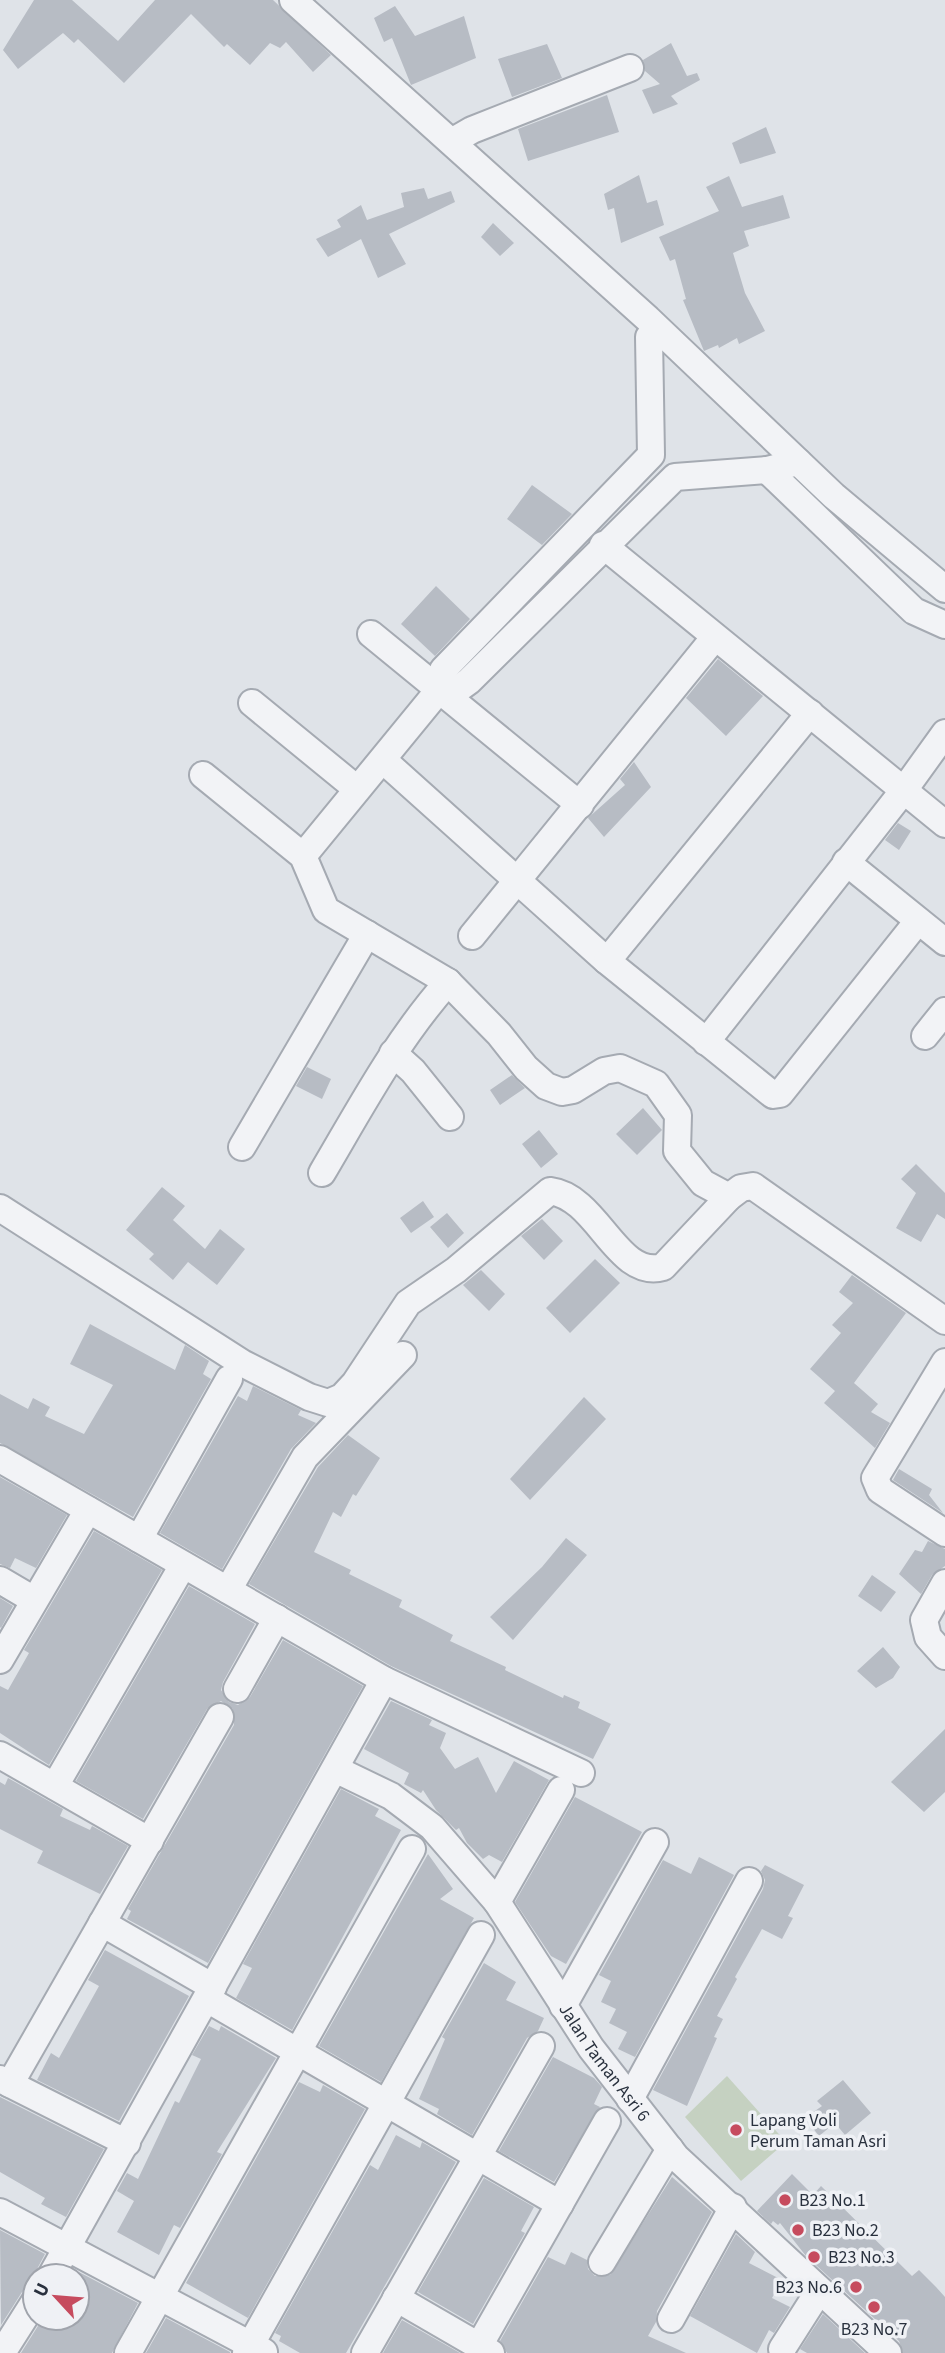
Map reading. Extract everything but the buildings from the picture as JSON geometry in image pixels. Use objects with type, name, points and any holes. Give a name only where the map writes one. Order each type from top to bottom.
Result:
[{"type":"street","points":[[293,0],[648,318],[798,462],[882,538],[945,589]]},
{"type":"street","points":[[453,141],[472,130],[630,68]]},
{"type":"street","points":[[307,864],[358,789],[439,690],[443,670],[651,455],[649,337]]},
{"type":"street","points":[[651,455],[675,477]]},
{"type":"street","points":[[439,690],[458,689],[469,681],[603,545],[675,477],[767,470],[798,462]]},
{"type":"street","points":[[767,470],[914,611],[945,625]]},
{"type":"street","points":[[603,545],[945,824]]},
{"type":"street","points":[[371,634],[580,805]]},
{"type":"street","points":[[472,936],[715,637]]},
{"type":"street","points":[[252,703],[358,789]]},
{"type":"street","points":[[607,961],[810,713]]},
{"type":"street","points":[[706,1042],[904,790],[945,733]]},
{"type":"street","points":[[383,760],[607,961],[768,1093],[780,1094],[918,921]]},
{"type":"street","points":[[203,775],[307,864],[318,898],[326,910],[448,982],[499,1034],[526,1068],[554,1091],[573,1090],[604,1071],[620,1068],[656,1084],[678,1115],[677,1151],[703,1183],[729,1196]]},
{"type":"street","points":[[846,862],[945,942]]},
{"type":"street","points":[[242,1147],[367,934]]},
{"type":"street","points":[[322,1173],[418,1015],[448,982]]},
{"type":"street","points":[[925,1037],[945,1011]]},
{"type":"street","points":[[393,1053],[413,1071],[450,1117]]},
{"type":"street","points":[[0,1208],[242,1363],[309,1397],[328,1403],[342,1397],[355,1383],[408,1303],[456,1270],[551,1191],[570,1197],[634,1264],[654,1270],[663,1268],[729,1196],[741,1188],[753,1186],[945,1321]]},
{"type":"street","points":[[228,1590],[305,1457],[403,1355]]},
{"type":"street","points":[[945,1362],[875,1478],[880,1490],[945,1533]]},
{"type":"street","points":[[139,1539],[229,1379]]},
{"type":"street","points":[[0,1459],[384,1680],[571,1782],[497,1902]]},
{"type":"street","points":[[0,1660],[88,1510]]},
{"type":"street","points":[[55,1786],[183,1564]]},
{"type":"street","points":[[0,1580],[34,1600]]},
{"type":"street","points":[[945,1583],[924,1620],[928,1637],[945,1656]]},
{"type":"street","points":[[237,1689],[276,1618]]},
{"type":"street","points":[[60,2262],[384,1680]]},
{"type":"street","points":[[127,2143],[5,2082],[102,1923],[220,1717]]},
{"type":"street","points":[[0,1755],[150,1841]]},
{"type":"street","name":"Jalan Taman Asri 6","points":[[335,1769],[391,1796],[432,1827],[497,1902],[591,2048],[670,2149],[888,2353]]},
{"type":"street","points":[[563,2006],[655,1842]]},
{"type":"street","points":[[128,2353],[412,1849]]},
{"type":"street","points":[[630,2099],[749,1881]]},
{"type":"street","points":[[102,1923],[299,2053],[560,2204]]},
{"type":"street","points":[[0,2212],[254,2350],[481,1935]]},
{"type":"street","points":[[365,2353],[541,2046]]},
{"type":"street","points":[[396,2298],[485,2349],[560,2204],[607,2121]]},
{"type":"street","points":[[602,2262],[670,2149]]},
{"type":"street","points":[[671,2319],[733,2207]]},
{"type":"street","points":[[782,2349],[819,2291]]},
{"type":"street","points":[[4,2344],[21,2320]]},
{"type":"green space","name":"Lapang Voli Perum Taman Asri","points":[[727,2076],[786,2142],[741,2181],[685,2117]]},
{"type":"place","name":"Lapang Voli Perum Taman Asri","points":[[736,2130]]},
{"type":"place","name":"B23 No.1","points":[[785,2200]]},
{"type":"place","name":"B23 No.2","points":[[798,2230]]},
{"type":"place","name":"B23 No.3","points":[[814,2257]]},
{"type":"place","name":"B23 No.6","points":[[856,2287]]},
{"type":"place","name":"B23 No.7","points":[[874,2307]]}]
